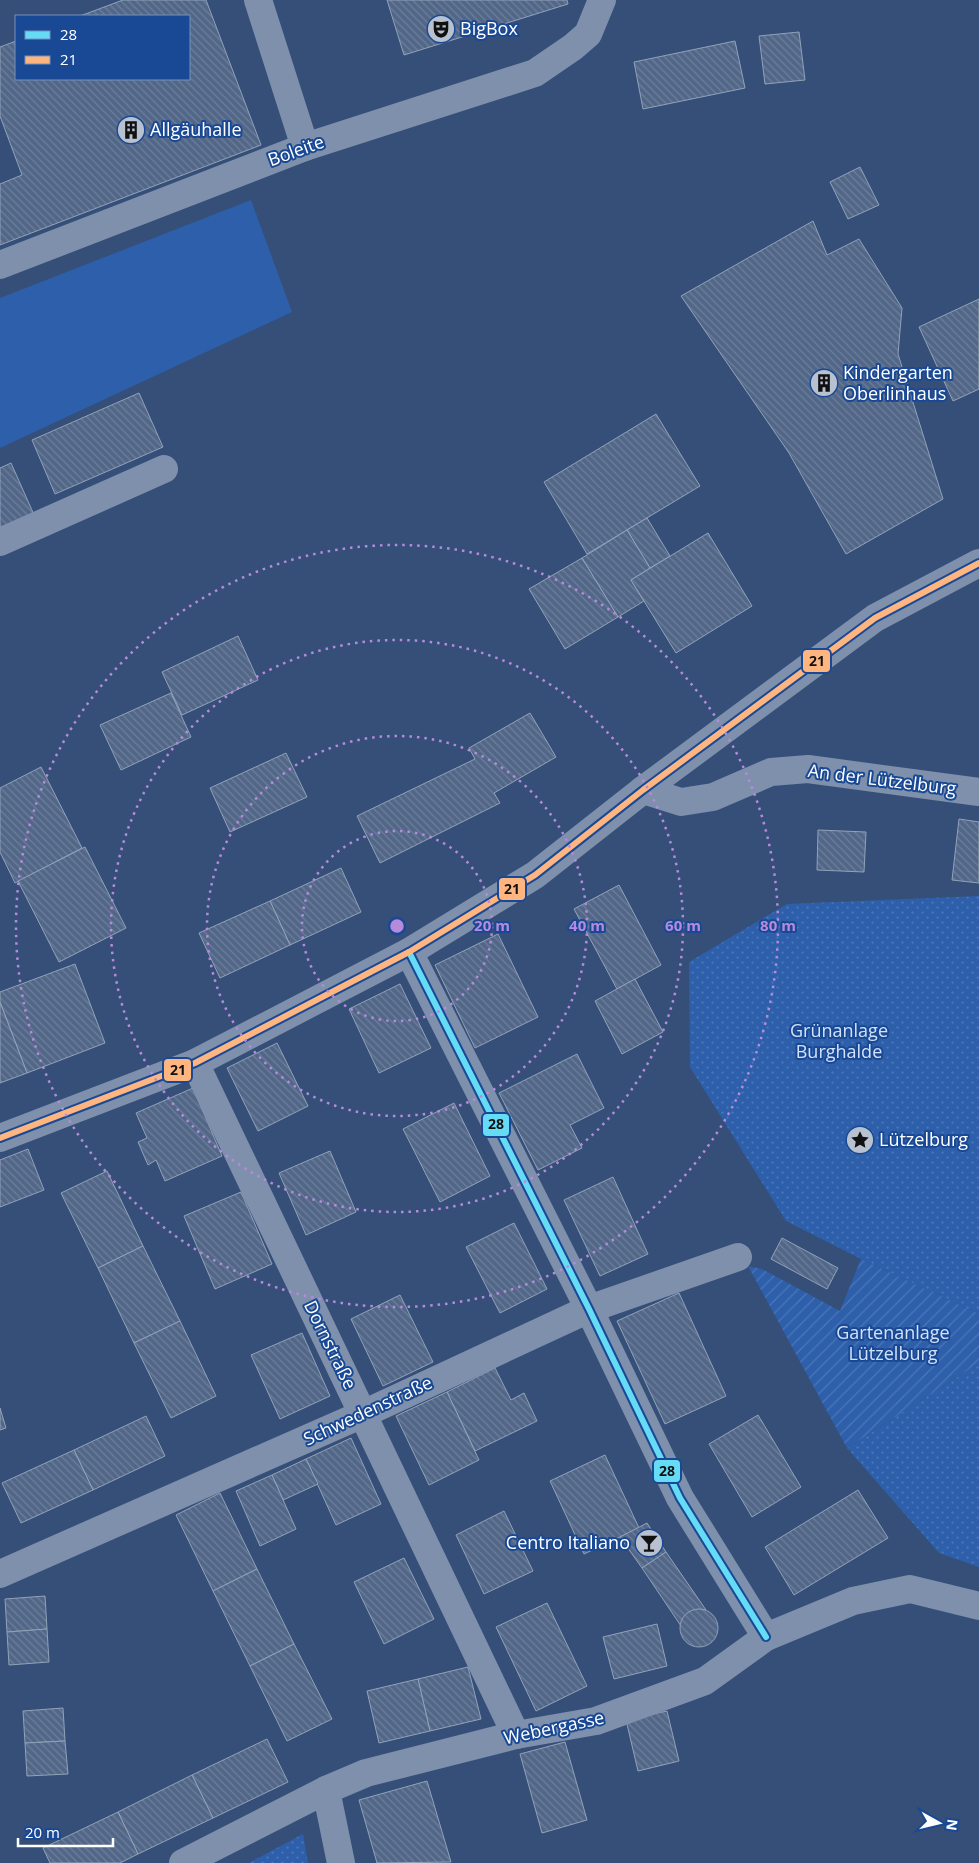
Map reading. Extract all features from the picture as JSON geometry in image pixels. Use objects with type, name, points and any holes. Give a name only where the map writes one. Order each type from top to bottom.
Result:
[{"type":"street","points":[[258,0],[305,147]]},
{"type":"street","name":"Boleite","points":[[0,265],[305,147],[535,73],[573,47],[588,34],[602,0]]},
{"type":"street","points":[[0,542],[164,469]]},
{"type":"street","points":[[0,1138],[195,1063],[408,952],[535,875],[643,790],[875,618],[979,564]]},
{"type":"street","name":"An der Lützelburg","points":[[643,790],[681,802],[714,798],[772,772],[808,769],[979,792]]},
{"type":"street","points":[[408,952],[589,1308],[680,1498],[766,1637]]},
{"type":"street","name":"Dornstraße","points":[[195,1063],[516,1735]]},
{"type":"street","name":"Schwedenstraße","points":[[0,1574],[363,1414],[589,1308],[738,1257]]},
{"type":"street","name":"Webergasse","points":[[183,1863],[326,1790],[366,1773],[516,1735],[596,1721],[705,1681],[766,1637],[853,1601],[910,1589],[979,1606]]},
{"type":"street","points":[[326,1790],[341,1863]]},
{"type":"green space","points":[[251,200],[292,312],[0,448],[0,298]]},
{"type":"green space","name":"Grünanlage Burghalde","points":[[979,896],[979,1314],[861,1259],[786,1221],[690,1067],[689,962],[787,904]]},
{"type":"green space","name":"Gartenanlage Lützelburg","points":[[861,1259],[979,1314],[979,1363],[847,1448],[748,1266],[762,1269],[840,1311]]},
{"type":"green space","points":[[979,1363],[979,1567],[939,1553],[847,1448]]},
{"type":"green space","points":[[303,1834],[308,1863],[249,1863]]},
{"type":"building","name":"Allgäuhalle","points":[[123,0],[206,0],[261,145],[0,245],[0,184],[22,175],[0,116],[0,47],[15,41],[15,80],[190,80],[190,15],[83,15]]},
{"type":"building","name":"BigBox","points":[[387,0],[567,0],[568,4],[404,55]]},
{"type":"building","points":[[799,32],[805,80],[765,84],[759,36]]},
{"type":"building","points":[[735,41],[745,88],[643,109],[634,62]]},
{"type":"building","points":[[860,167],[879,205],[848,219],[830,182]]},
{"type":"building","name":"Kindergarten Oberlinhaus","points":[[813,221],[827,255],[859,239],[902,308],[898,354],[943,499],[846,554],[789,453],[681,296]]},
{"type":"building","points":[[979,299],[979,389],[953,401],[919,327]]},
{"type":"building","points":[[139,393],[163,447],[55,494],[32,440]]},
{"type":"building","points":[[656,414],[700,486],[587,554],[544,482]]},
{"type":"building","points":[[11,463],[35,517],[0,532],[0,468]]},
{"type":"building","points":[[647,518],[670,556],[650,568],[627,530]]},
{"type":"building","points":[[627,530],[650,568],[631,580],[644,601],[618,617],[582,558]]},
{"type":"building","points":[[708,533],[752,606],[676,653],[631,580]]},
{"type":"building","points":[[582,558],[618,617],[565,649],[529,589]]},
{"type":"building","points":[[238,636],[258,680],[182,715],[162,672]]},
{"type":"building","points":[[171,693],[191,737],[121,770],[100,725]]},
{"type":"building","points":[[530,713],[556,757],[494,793],[500,803],[380,863],[357,816],[475,759],[469,748]]},
{"type":"building","points":[[286,753],[307,797],[230,832],[210,788]]},
{"type":"building","points":[[41,767],[82,848],[15,883],[0,852],[0,788]]},
{"type":"building","points":[[959,819],[979,822],[979,883],[952,880]]},
{"type":"building","points":[[818,830],[866,832],[864,872],[817,870]]},
{"type":"building","points":[[85,847],[126,928],[59,962],[18,881]]},
{"type":"building","points":[[341,868],[361,912],[290,945],[270,901]]},
{"type":"building","points":[[619,885],[661,965],[617,989],[574,909]]},
{"type":"building","points":[[270,901],[290,945],[220,978],[199,933]]},
{"type":"building","points":[[498,934],[538,1017],[475,1048],[435,965]]},
{"type":"building","points":[[75,964],[105,1043],[27,1073],[0,1002],[0,992]]},
{"type":"building","points":[[635,979],[663,1032],[622,1054],[595,1001]]},
{"type":"building","points":[[400,984],[431,1048],[379,1073],[349,1009]]},
{"type":"building","points":[[0,1002],[27,1073],[0,1083]]},
{"type":"building","points":[[277,1043],[308,1106],[258,1131],[227,1068]]},
{"type":"building","points":[[577,1054],[604,1108],[570,1125],[582,1148],[538,1170],[499,1093]]},
{"type":"building","points":[[193,1088],[222,1156],[165,1181],[156,1160],[148,1165],[138,1142],[147,1138],[136,1113]]},
{"type":"building","points":[[454,1103],[490,1176],[440,1202],[403,1129]]},
{"type":"building","points":[[28,1149],[44,1190],[0,1207],[0,1160]]},
{"type":"building","points":[[330,1151],[356,1212],[306,1235],[279,1173]]},
{"type":"building","points":[[107,1171],[143,1246],[98,1268],[61,1193]]},
{"type":"building","points":[[613,1177],[648,1254],[600,1276],[564,1200]]},
{"type":"building","points":[[241,1192],[272,1264],[215,1289],[184,1216]]},
{"type":"building","points":[[514,1223],[547,1289],[500,1313],[466,1247]]},
{"type":"building","points":[[782,1238],[838,1268],[827,1289],[771,1259]]},
{"type":"building","points":[[143,1246],[180,1321],[134,1343],[98,1268]]},
{"type":"building","points":[[679,1293],[726,1396],[665,1424],[617,1321]]},
{"type":"building","points":[[400,1295],[433,1362],[383,1386],[351,1319]]},
{"type":"building","points":[[180,1321],[216,1396],[171,1418],[134,1343]]},
{"type":"building","points":[[302,1333],[330,1396],[280,1419],[251,1355]]},
{"type":"building","points":[[495,1368],[511,1400],[524,1393],[537,1421],[475,1451],[447,1392]]},
{"type":"building","points":[[447,1392],[479,1460],[429,1485],[396,1416]]},
{"type":"building","points":[[0,1408],[6,1428],[0,1430]]},
{"type":"building","points":[[758,1415],[801,1487],[752,1517],[709,1444]]},
{"type":"building","points":[[146,1416],[165,1456],[93,1490],[74,1450]]},
{"type":"building","points":[[351,1438],[381,1504],[336,1525],[306,1459]]},
{"type":"building","points":[[74,1450],[93,1490],[21,1523],[2,1483]]},
{"type":"building","points":[[605,1455],[639,1528],[584,1554],[550,1481]]},
{"type":"building","points":[[306,1459],[318,1484],[283,1500],[272,1475]]},
{"type":"building","points":[[272,1475],[296,1529],[260,1546],[236,1491]]},
{"type":"building","points":[[858,1490],[888,1538],[794,1595],[765,1547]]},
{"type":"building","points":[[220,1493],[257,1569],[213,1591],[176,1515]]},
{"type":"building","points":[[504,1511],[533,1571],[484,1594],[456,1535]]},
{"type":"building","points":[[647,1523],[666,1552],[642,1568],[620,1537]]},
{"type":"building","points":[[666,1552],[706,1610],[688,1613],[681,1626],[642,1568]]},
{"type":"building","points":[[404,1558],[434,1619],[384,1644],[354,1582]]},
{"type":"building","points":[[257,1569],[294,1644],[250,1666],[213,1591]]},
{"type":"building","points":[[45,1596],[47,1629],[7,1632],[5,1599]]},
{"type":"building","points":[[547,1603],[587,1686],[536,1711],[496,1627]]},
{"type":"building","points":[[699,1609],[712,1615],[718,1628],[712,1641],[699,1647],[686,1641],[680,1628],[686,1615]]},
{"type":"building","points":[[657,1624],[667,1666],[614,1679],[603,1637]]},
{"type":"building","points":[[47,1629],[49,1662],[9,1665],[7,1632]]},
{"type":"building","points":[[294,1644],[332,1719],[287,1741],[250,1666]]},
{"type":"building","points":[[468,1667],[481,1719],[430,1731],[418,1679]]},
{"type":"building","points":[[418,1679],[430,1731],[379,1743],[367,1691]]},
{"type":"building","points":[[63,1708],[65,1741],[25,1743],[23,1711]]},
{"type":"building","points":[[667,1711],[679,1761],[638,1771],[626,1720]]},
{"type":"building","points":[[267,1739],[288,1782],[213,1818],[192,1775]]},
{"type":"building","points":[[65,1741],[68,1774],[27,1776],[25,1743]]},
{"type":"building","points":[[565,1742],[587,1820],[542,1833],[520,1754]]},
{"type":"building","points":[[192,1775],[213,1818],[138,1854],[118,1812]]},
{"type":"building","points":[[427,1781],[451,1862],[377,1863],[359,1800]]},
{"type":"building","points":[[118,1812],[138,1854],[120,1863],[50,1863],[43,1848]]},
{"type":"transit line","name":"21","points":[[0,1138],[195,1063],[409,952],[535,875],[643,790],[875,618],[979,563]]},
{"type":"transit line","name":"28","points":[[409,952],[589,1309],[680,1498],[766,1637]]},
{"type":"place","name":"BigBox","points":[[441,29]]},
{"type":"place","name":"Allgäuhalle","points":[[131,130]]},
{"type":"place","name":"Kindergarten Oberlinhaus","points":[[824,383]]},
{"type":"place","name":"Lützelburg","points":[[860,1140]]},
{"type":"place","name":"Centro Italiano","points":[[649,1543]]}]
